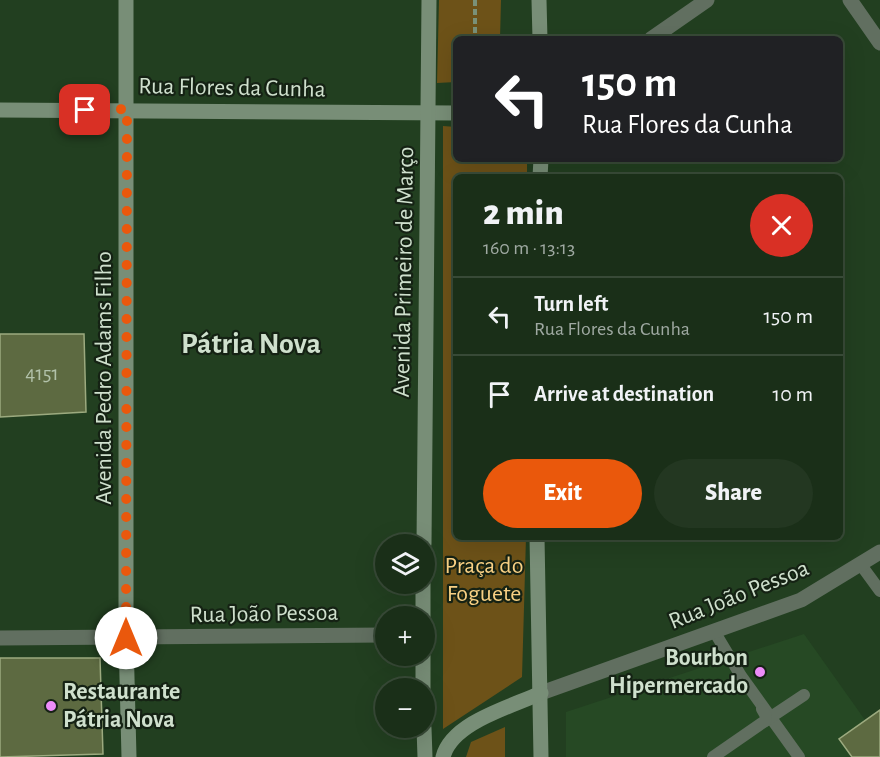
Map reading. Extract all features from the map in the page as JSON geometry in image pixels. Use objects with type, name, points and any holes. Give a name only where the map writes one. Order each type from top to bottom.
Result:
[{"type":"main road","name":"Avenida Pedro Adams Filho","points":[[126,0],[126,638],[129,757]]},
{"type":"main road","name":"Avenida Primeiro de Março","points":[[424,534],[429,0]]},
{"type":"main road","points":[[539,0],[540,36]]},
{"type":"main road","name":"Rua Flores da Cunha","points":[[0,110],[127,109],[453,113]]},
{"type":"main road","points":[[537,540],[541,757]]},
{"type":"main road","points":[[443,757],[454,736],[469,725],[541,693]]},
{"type":"main road","points":[[424,738],[425,757]]},
{"type":"street","points":[[655,36],[707,0]]},
{"type":"street","points":[[850,0],[880,43]]},
{"type":"street","name":"Rua João Pessoa","points":[[541,693],[801,600],[880,552]]},
{"type":"street","name":"Rua João Pessoa","points":[[0,638],[375,635]]},
{"type":"lane","points":[[861,565],[880,591]]},
{"type":"lane","points":[[714,631],[768,719],[798,755]]},
{"type":"lane","points":[[713,757],[804,695]]},
{"type":"path","points":[[475,0],[475,36]]},
{"type":"shaded area","name":"Bourbon Hipermercado","points":[[804,634],[865,720],[880,710],[880,757],[566,757],[566,712]]},
{"type":"green space","points":[[439,0],[501,0],[500,36],[453,36],[453,82],[437,83]]},
{"type":"green space","name":"Praça do Foguete","points":[[443,126],[453,127],[453,162],[527,162],[527,174],[453,174],[453,540],[526,540],[522,677],[443,729]]},
{"type":"green space","points":[[505,727],[505,757],[466,757],[471,742]]},
{"type":"building","points":[[0,334],[84,334],[86,412],[0,417]]},
{"type":"building","name":"Restaurante Pátria Nova","points":[[0,658],[100,658],[103,754],[0,757]]},
{"type":"building","points":[[880,710],[880,757],[852,757],[839,739]]},
{"type":"place","name":"Bourbon Hipermercado","points":[[760,672]]},
{"type":"place","name":"Restaurante Pátria Nova","points":[[51,706]]},
{"type":"district","name":"Pátria Nova","points":[[251,344]]},
{"type":"route","points":[[85,110],[127,109],[126,638]]}]
